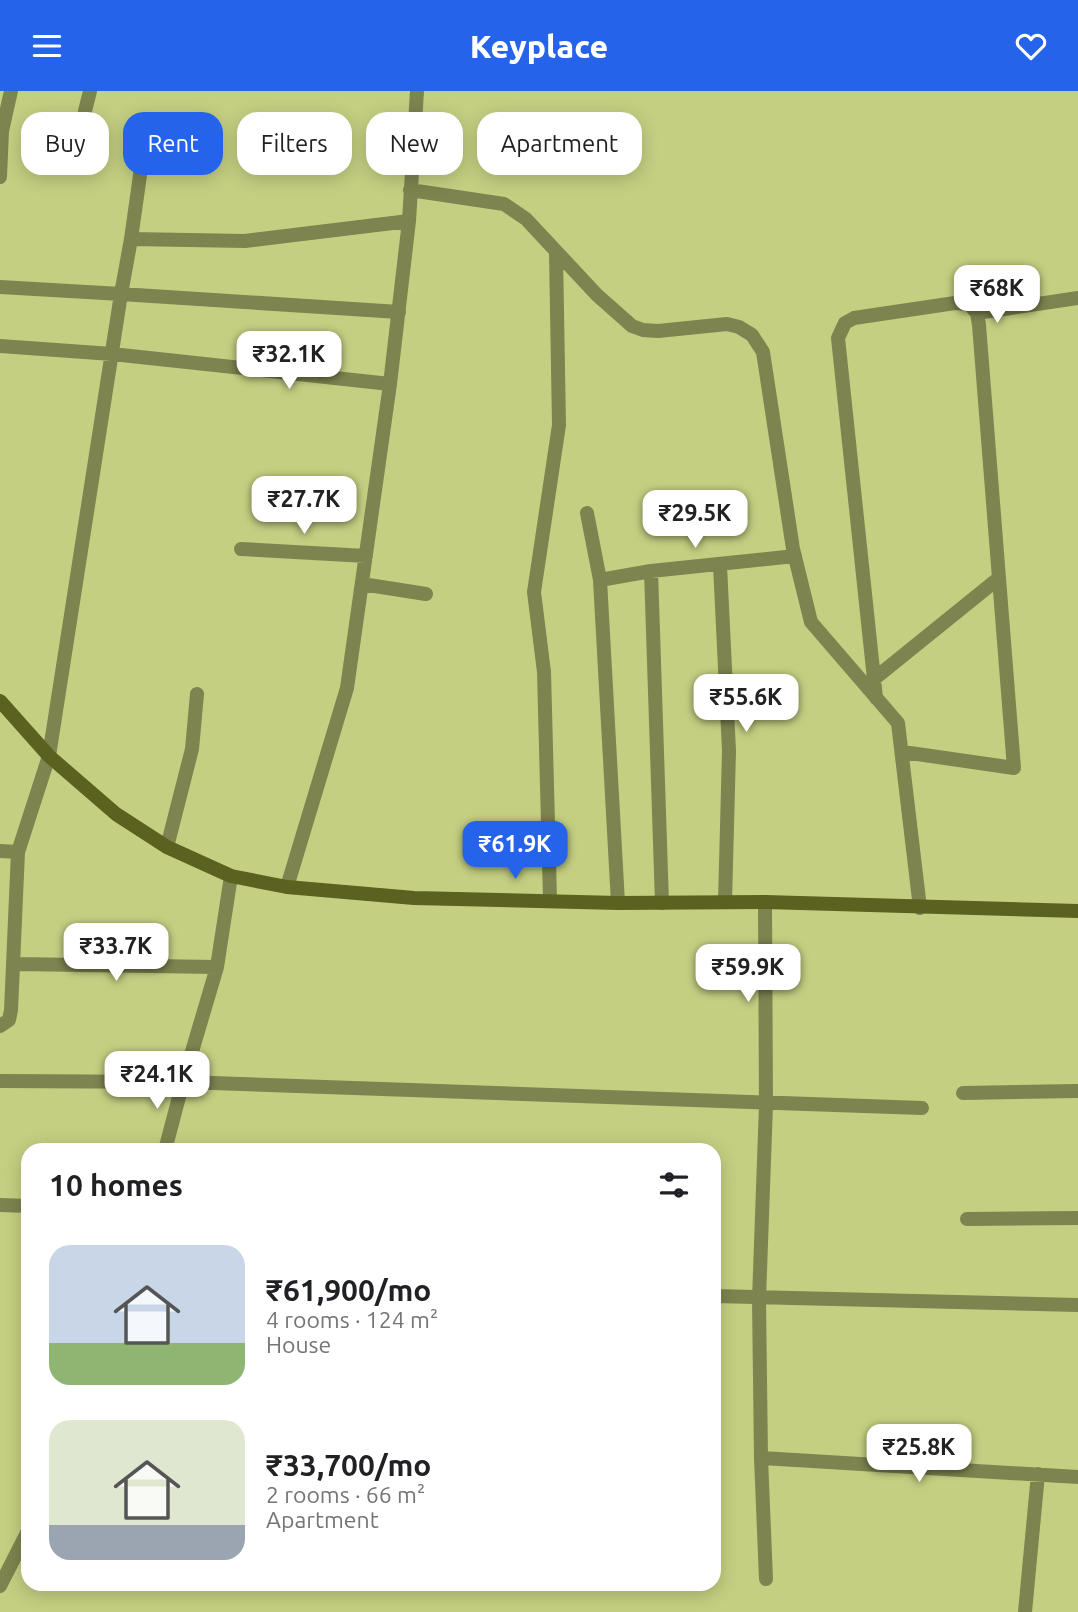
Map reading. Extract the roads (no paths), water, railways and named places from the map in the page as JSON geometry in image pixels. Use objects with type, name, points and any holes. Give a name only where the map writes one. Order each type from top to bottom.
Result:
[{"type":"main road","points":[[0,701],[49,756],[116,814],[167,847],[231,876],[287,887],[414,898],[550,899],[618,903],[765,902],[1078,911]]},
{"type":"street","points":[[0,177],[1,130],[10,91]]},
{"type":"street","points":[[85,111],[90,91]]},
{"type":"street","points":[[287,887],[347,688],[399,312],[409,221],[418,91]]},
{"type":"street","points":[[0,1026],[9,1020],[15,964],[18,852],[49,756],[140,175]]},
{"type":"street","points":[[410,190],[504,204],[526,219],[597,295],[632,325],[643,330],[727,324],[752,335],[763,352],[795,556],[811,622],[898,723],[920,908]]},
{"type":"street","points":[[131,239],[245,241],[409,221]]},
{"type":"street","points":[[550,899],[544,672],[534,592],[559,425],[556,253]]},
{"type":"street","points":[[0,287],[399,312]]},
{"type":"street","points":[[977,313],[1078,298]]},
{"type":"street","points":[[876,698],[838,338],[845,323],[854,318],[955,303],[969,304],[977,313],[1014,768],[903,752]]},
{"type":"street","points":[[0,346],[111,354],[390,384]]},
{"type":"street","points":[[587,513],[600,580],[618,903]]},
{"type":"street","points":[[241,549],[366,556]]},
{"type":"street","points":[[600,580],[651,571],[795,556]]},
{"type":"street","points":[[720,565],[729,751],[726,902]]},
{"type":"street","points":[[651,571],[662,903]]},
{"type":"street","points":[[874,679],[999,577]]},
{"type":"street","points":[[362,584],[426,594]]},
{"type":"street","points":[[167,847],[192,749],[197,694]]},
{"type":"street","points":[[0,851],[18,852]]},
{"type":"street","points":[[167,1143],[217,967],[231,876]]},
{"type":"street","points":[[765,902],[766,1105],[759,1299],[766,1579]]},
{"type":"street","points":[[15,964],[217,967]]},
{"type":"street","points":[[0,1081],[183,1082],[766,1105],[922,1108]]},
{"type":"street","points":[[963,1093],[1078,1091]]},
{"type":"street","points":[[0,1205],[21,1206]]},
{"type":"street","points":[[967,1219],[1078,1218]]},
{"type":"street","points":[[721,1296],[1078,1305]]},
{"type":"street","points":[[761,1458],[1078,1477]]},
{"type":"street","points":[[1025,1612],[1038,1474]]},
{"type":"street","points":[[0,1587],[21,1545]]}]
